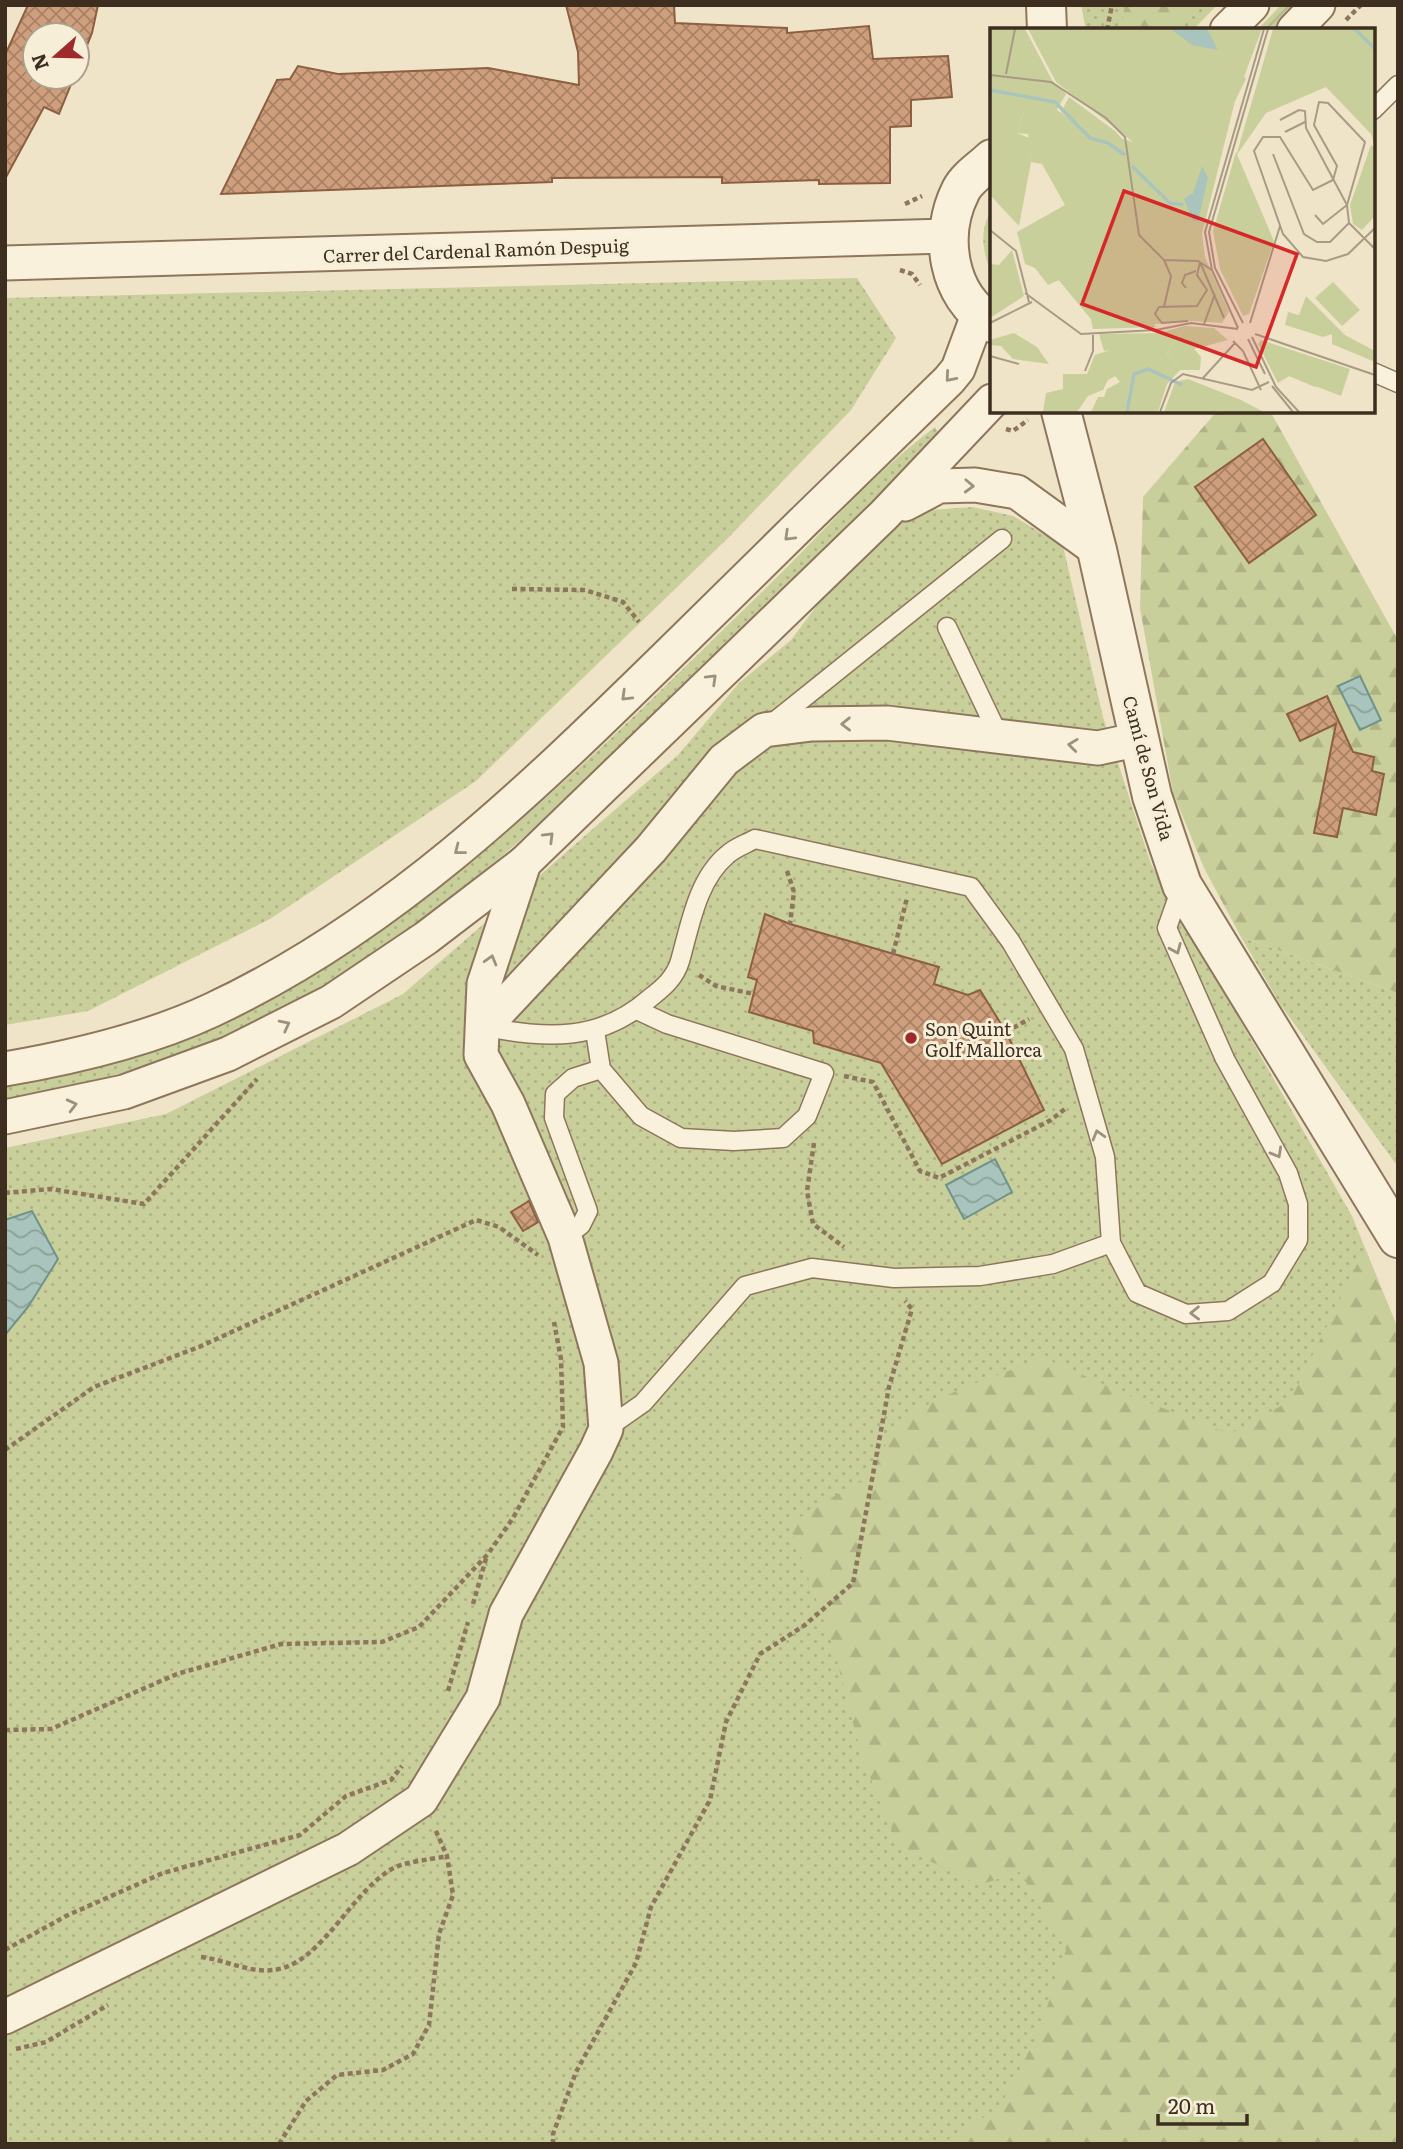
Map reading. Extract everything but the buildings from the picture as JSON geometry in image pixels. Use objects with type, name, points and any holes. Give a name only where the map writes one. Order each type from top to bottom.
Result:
[{"type":"street","points":[[1046,5],[1046,28]]},
{"type":"street","points":[[1229,28],[1252,5]]},
{"type":"street","points":[[1296,28],[1318,5]]},
{"type":"street","points":[[5,1069],[108,1047],[210,1011],[307,960],[402,895],[479,835],[549,771],[958,369],[985,319],[954,279],[947,236],[961,188],[990,161]]},
{"type":"street","name":"Carrer del Cardenal Ramón Despuig","points":[[5,263],[947,236]]},
{"type":"street","points":[[5,1118],[124,1092],[228,1054],[331,1002],[426,938],[524,863],[884,515],[990,403]]},
{"type":"street","name":"Camí de Son Vida","points":[[1061,413],[1097,550],[1153,796],[1182,885],[1398,1238]]},
{"type":"street","points":[[884,515],[939,486],[975,485],[1017,492],[1097,550]]},
{"type":"street","points":[[484,1027],[651,849],[724,760],[764,730],[812,724],[887,723],[1098,748],[1140,739]]},
{"type":"street","points":[[5,2017],[348,1849],[421,1800],[483,1698],[506,1614],[606,1429],[601,1363],[552,1247],[508,1104],[481,1055],[484,984],[524,863]]},
{"type":"lane","points":[[1375,108],[1398,85]]},
{"type":"lane","points":[[1375,373],[1398,383]]},
{"type":"lane","points":[[764,730],[1002,539]]},
{"type":"lane","points":[[947,627],[999,736]]},
{"type":"lane","points":[[484,1027],[539,1037],[595,1031],[637,1010],[669,982],[680,963],[684,941],[706,882],[727,855],[755,839],[971,887],[1011,942],[1073,1049],[1105,1157],[1111,1243],[1137,1293],[1186,1314],[1228,1311],[1272,1283],[1298,1240],[1298,1204],[1288,1173],[1225,1059],[1167,928],[1182,885]]},
{"type":"lane","points":[[595,1031],[601,1069],[641,1116],[681,1138],[734,1141],[783,1138],[807,1116],[824,1073],[667,1024],[637,1010]]},
{"type":"lane","points":[[552,1247],[581,1225],[588,1211],[554,1118],[555,1094],[573,1078],[601,1069]]},
{"type":"lane","points":[[606,1429],[643,1403],[745,1286],[812,1268],[886,1277],[980,1276],[1041,1266],[1111,1243]]},
{"type":"path","points":[[1107,28],[1112,5]]},
{"type":"path","points":[[512,589],[585,590],[622,602],[639,622]]},
{"type":"path","points":[[785,845],[787,873],[794,892],[790,924]]},
{"type":"path","points":[[893,954],[914,874]]},
{"type":"path","points":[[680,963],[716,986],[754,994]]},
{"type":"path","points":[[824,1073],[873,1082],[920,1171],[939,1178],[1051,1120],[1086,1092]]},
{"type":"path","points":[[5,1193],[51,1189],[144,1204],[257,1079]]},
{"type":"path","points":[[553,2144],[553,2134],[576,2072],[636,1963],[651,1907],[710,1800],[726,1722],[760,1654],[805,1625],[853,1583],[889,1387],[912,1309],[886,1277],[813,1224],[807,1191],[815,1132],[807,1116]]},
{"type":"path","points":[[5,1450],[94,1387],[199,1347],[476,1220],[552,1247],[542,1268]]},
{"type":"path","points":[[5,1730],[51,1729],[177,1674],[281,1644],[382,1642],[419,1627],[488,1554],[513,1518],[563,1427],[561,1359],[552,1312]]},
{"type":"path","points":[[472,1607],[488,1554]]},
{"type":"path","points":[[445,1700],[468,1620]]},
{"type":"path","points":[[5,1950],[66,1916],[163,1873],[300,1835],[346,1796],[391,1780],[408,1758]]},
{"type":"path","points":[[279,2144],[306,2101],[337,2075],[383,2070],[413,2054],[429,2025],[439,1934],[453,1895],[447,1856],[421,1800]]},
{"type":"path","points":[[190,1960],[202,1957],[245,1969],[280,1969],[307,1955],[365,1889],[392,1869],[447,1856]]},
{"type":"path","points":[[5,2051],[46,2042],[110,2003]]},
{"type":"green space","points":[[1081,5],[1217,5],[1195,28],[1086,28]]},
{"type":"green space","points":[[1125,5],[1197,5],[1172,28],[1130,28],[1122,21]]},
{"type":"green space","points":[[1281,5],[1300,5],[1277,28],[1259,28]]},
{"type":"green space","points":[[990,214],[990,269],[983,242]]},
{"type":"green space","points":[[857,278],[896,338],[851,410],[729,537],[476,781],[270,919],[88,1011],[5,1025],[5,298]]},
{"type":"green space","points":[[1215,413],[1271,413],[1398,640],[1398,993],[1241,937],[1204,868],[1173,793],[1140,608],[1143,497]]},
{"type":"green space","points":[[935,427],[940,436],[877,502],[632,737],[486,870],[382,951],[327,987],[249,1029],[137,1069],[5,1102],[5,1086],[120,1061],[227,1019],[328,965],[423,900],[513,827],[600,749],[869,484]]},
{"type":"green space","points":[[973,507],[1013,516],[1063,546],[1103,717],[1151,864],[1352,1216],[1398,1329],[1398,2144],[5,2144],[5,1148],[166,1114],[403,994],[678,755],[739,683],[791,640],[836,580],[914,511]]},
{"type":"green space","points":[[1241,937],[1398,993],[1398,1167],[1280,1004]]},
{"type":"green space","points":[[1365,1248],[1398,1329],[1398,2144],[941,2144],[1000,2107],[1038,2034],[1066,1950],[1020,1872],[979,1885],[899,1846],[862,1758],[834,1649],[789,1524],[866,1477],[903,1416],[967,1386],[1044,1358],[1126,1394],[1230,1434],[1290,1401]]},
{"type":"water","points":[[1360,676],[1381,720],[1360,730],[1338,686]]},
{"type":"water","points":[[995,1159],[1012,1192],[964,1219],[946,1185]]},
{"type":"water","points":[[32,1211],[58,1259],[28,1307],[5,1335],[5,1220]]},
{"type":"place","name":"Son Quint Golf Mallorca","points":[[911,1038]]}]
